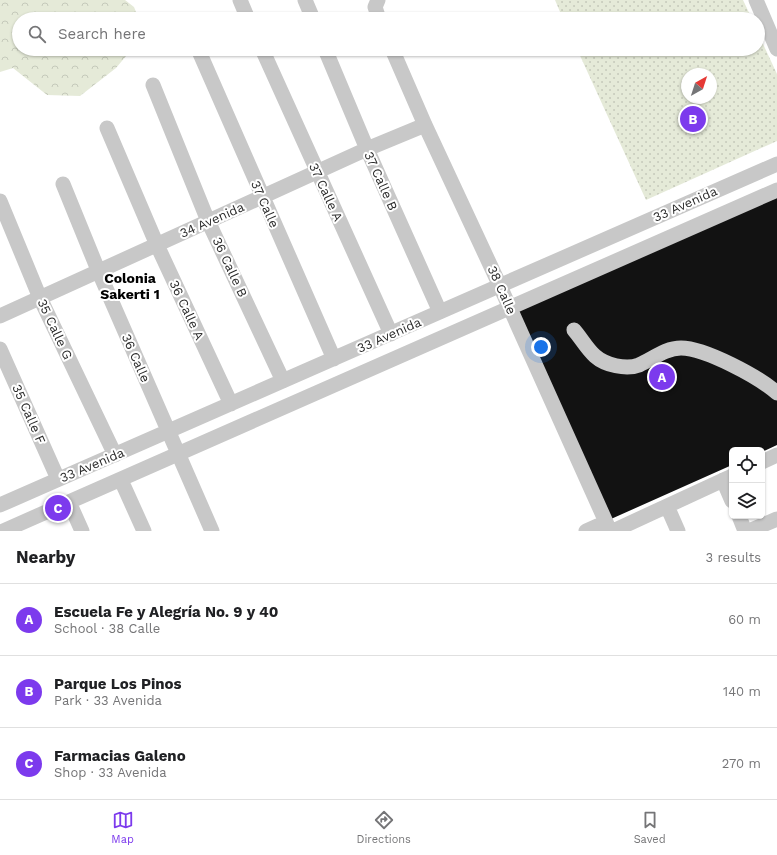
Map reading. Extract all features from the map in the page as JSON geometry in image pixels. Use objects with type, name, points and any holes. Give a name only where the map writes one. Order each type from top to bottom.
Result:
[{"type":"street","points":[[240,0],[245,12]]},
{"type":"street","points":[[305,0],[310,12]]},
{"type":"street","points":[[758,1],[762,12]]},
{"type":"street","points":[[765,19],[777,49]]},
{"type":"street","name":"37 Calle","points":[[201,56],[334,359]]},
{"type":"street","name":"37 Calle A","points":[[265,56],[391,334]]},
{"type":"street","name":"37 Calle B","points":[[328,56],[367,149],[440,312]]},
{"type":"street","name":"38 Calle","points":[[395,56],[424,125],[500,286],[609,528]]},
{"type":"street","name":"36 Calle B","points":[[153,85],[208,221],[283,381]]},
{"type":"street","name":"34 Avenida","points":[[0,316],[98,270],[317,173],[367,149],[424,125]]},
{"type":"street","name":"36 Calle A","points":[[107,128],[157,244],[231,404]]},
{"type":"street","name":"33 Avenida","points":[[2,499],[58,479],[115,455],[777,164]]},
{"type":"street","name":"36 Calle","points":[[63,184],[98,270],[212,531]]},
{"type":"street","name":"33 Avenida","points":[[12,529],[69,502],[777,190]]},
{"type":"street","name":"35 Calle G","points":[[0,202],[40,298],[115,455]]},
{"type":"street","points":[[574,330],[595,357],[610,364],[626,367],[638,365],[668,351],[680,348],[698,350],[744,372],[777,393]]},
{"type":"street","name":"35 Calle F","points":[[0,349],[58,479]]},
{"type":"street","points":[[586,531],[609,528],[667,506],[727,478]]},
{"type":"street","points":[[121,480],[144,531]]},
{"type":"street","points":[[69,502],[82,531]]},
{"type":"street","points":[[667,506],[678,531]]},
{"type":"street","points":[[749,531],[777,518]]},
{"type":"street","points":[[740,519],[745,531]]},
{"type":"green space","points":[[0,0],[125,0],[134,7],[136,12],[12,12],[12,56],[126,56],[116,68],[80,96],[47,95],[13,68],[0,72]]},
{"type":"green space","points":[[555,0],[743,0],[749,12],[560,12]]},
{"type":"green space","points":[[765,48],[777,74],[777,141],[646,200],[580,56],[765,56]]},
{"type":"building","points":[[777,195],[777,445],[765,451],[765,447],[729,447],[729,466],[611,519],[517,309]]},
{"type":"place","name":"Parque Los Pinos","points":[[693,119]]},
{"type":"place","name":"Escuela Fe y Alegría No. 9 y 40","points":[[662,377]]},
{"type":"place","name":"Farmacias Galeno","points":[[58,508]]},
{"type":"district","name":"Colonia Sakerti 1","points":[[130,286]]}]
